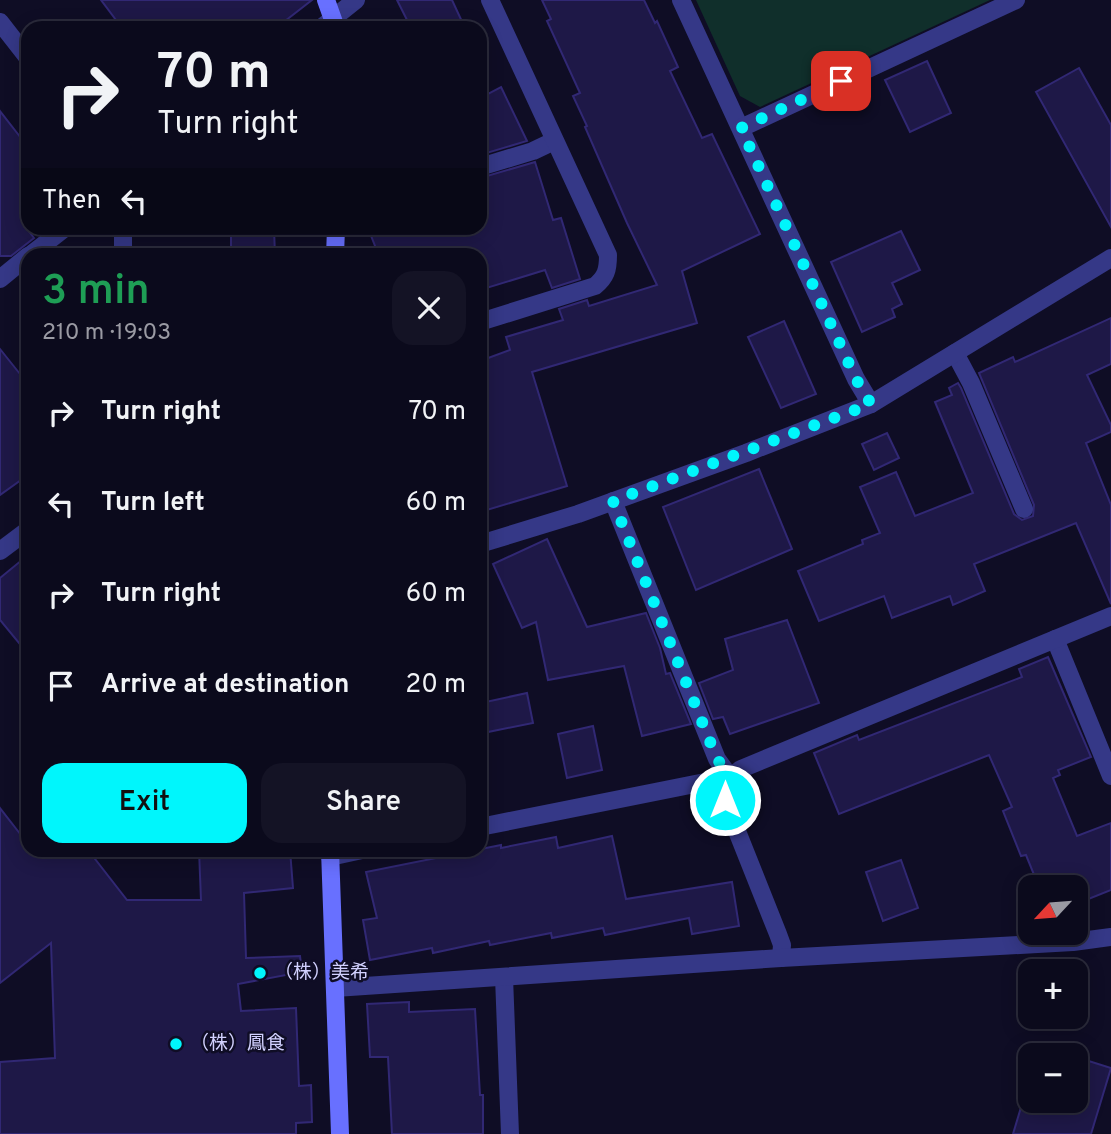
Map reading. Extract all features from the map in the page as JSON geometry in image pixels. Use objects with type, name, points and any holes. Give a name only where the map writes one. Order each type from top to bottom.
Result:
[{"type":"street","points":[[326,0],[329,21]]},
{"type":"street","points":[[334,21],[356,0]]},
{"type":"street","points":[[487,320],[595,286],[605,278],[608,255],[490,0]]},
{"type":"street","points":[[681,0],[856,379],[871,404]]},
{"type":"street","points":[[741,128],[1016,0]]},
{"type":"street","points":[[0,22],[21,49]]},
{"type":"street","points":[[487,165],[533,151],[554,141]]},
{"type":"street","points":[[39,248],[56,235]]},
{"type":"street","points":[[487,542],[613,501],[871,404],[1111,258]]},
{"type":"street","points":[[0,279],[21,262]]},
{"type":"street","points":[[955,353],[971,383],[1024,509]]},
{"type":"street","points":[[613,501],[717,759],[730,776]]},
{"type":"street","points":[[0,551],[21,535]]},
{"type":"street","points":[[487,826],[730,776],[741,769],[1111,616]]},
{"type":"street","points":[[1055,639],[1111,776]]},
{"type":"street","points":[[730,776],[724,788],[725,800],[782,944],[781,958]]},
{"type":"street","points":[[330,857],[340,1134]]},
{"type":"street","points":[[335,988],[781,958],[1073,942],[1111,937]]},
{"type":"street","points":[[504,977],[510,1134]]},
{"type":"green space","points":[[696,0],[990,0],[760,107],[740,96]]},
{"type":"building","points":[[101,0],[312,0],[285,21],[117,21]]},
{"type":"building","points":[[397,0],[452,0],[462,21],[408,21]]},
{"type":"building","points":[[542,0],[644,0],[678,67],[670,71],[702,138],[712,134],[760,234],[682,271],[697,323],[532,372],[567,486],[487,510],[487,358],[510,350],[506,337],[563,320],[559,309],[587,300],[589,306],[657,285],[585,127],[587,126],[573,96],[580,93],[547,21],[551,19]]},
{"type":"building","points":[[927,61],[951,113],[910,132],[885,80]]},
{"type":"building","points":[[1079,68],[1111,125],[1111,227],[1036,92]]},
{"type":"building","points":[[501,87],[527,141],[487,153],[487,94]]},
{"type":"building","points":[[0,111],[21,138],[21,235],[32,235],[34,238],[11,256],[0,256]]},
{"type":"building","points":[[535,162],[553,220],[561,218],[580,279],[552,288],[545,270],[487,288],[487,248],[376,248],[371,235],[487,235],[487,176]]},
{"type":"building","points":[[901,231],[920,270],[892,283],[902,304],[892,309],[895,317],[862,332],[831,262]]},
{"type":"building","points":[[231,235],[274,235],[275,248],[231,248]]},
{"type":"building","points":[[1111,318],[1111,364],[1087,375],[1111,425],[1111,432],[1086,443],[1111,505],[1111,604],[1076,523],[974,564],[985,591],[953,605],[950,596],[892,618],[884,596],[819,621],[798,571],[863,544],[862,540],[880,533],[860,487],[896,472],[915,516],[973,493],[935,402],[952,395],[949,388],[958,383],[1014,514],[1022,520],[1033,516],[1034,505],[979,373],[1013,357],[1015,362]]},
{"type":"building","points":[[784,321],[816,394],[781,408],[748,337]]},
{"type":"building","points":[[0,349],[21,375],[21,480],[0,495]]},
{"type":"building","points":[[887,433],[899,458],[874,470],[862,444]]},
{"type":"building","points":[[759,469],[792,549],[696,590],[663,507]]},
{"type":"building","points":[[547,539],[587,627],[646,613],[660,648],[666,674],[670,673],[691,724],[642,736],[624,666],[548,680],[536,622],[522,628],[493,564]]},
{"type":"building","points":[[21,561],[21,646],[0,620],[0,578]]},
{"type":"building","points":[[787,620],[819,703],[730,734],[723,717],[713,719],[699,683],[733,670],[725,639]]},
{"type":"building","points":[[1048,657],[1091,757],[1058,770],[1060,775],[1053,778],[1077,836],[1111,823],[1111,890],[1088,899],[1088,875],[1034,875],[1026,855],[1021,856],[1003,811],[1012,807],[989,755],[839,814],[814,753],[857,735],[859,740],[1022,677],[1019,669]]},
{"type":"building","points":[[527,693],[533,723],[488,732],[487,702]]},
{"type":"building","points":[[593,726],[602,770],[567,778],[558,734]]},
{"type":"building","points":[[0,808],[21,835],[21,857],[93,857],[127,900],[201,900],[199,857],[291,857],[293,888],[244,893],[246,958],[300,956],[302,972],[238,984],[241,1011],[296,1008],[299,1086],[311,1085],[312,1122],[296,1123],[296,1134],[0,1134],[0,1062],[55,1058],[51,943],[0,983]]},
{"type":"building","points":[[612,836],[626,899],[732,882],[739,926],[692,934],[689,918],[605,935],[603,928],[552,938],[551,933],[490,945],[489,941],[433,953],[432,948],[370,960],[363,920],[377,918],[366,872],[441,857],[487,857],[487,848],[501,845],[501,848],[556,837],[558,848]]},
{"type":"building","points":[[901,860],[918,908],[883,921],[866,872]]},
{"type":"building","points":[[409,1002],[409,1012],[475,1009],[480,1095],[483,1095],[483,1134],[392,1134],[388,1057],[370,1057],[367,1004]]},
{"type":"building","points":[[1088,1061],[1111,1068],[1091,1134],[1013,1134],[1019,1113],[1088,1113]]},
{"type":"place","name":"（株）美希","points":[[260,973]]},
{"type":"place","name":"（株）鳳食","points":[[176,1044]]},
{"type":"route","points":[[725,800],[724,788],[730,776],[717,759],[657,616],[613,501],[871,404],[856,379],[741,128],[841,81]]}]
